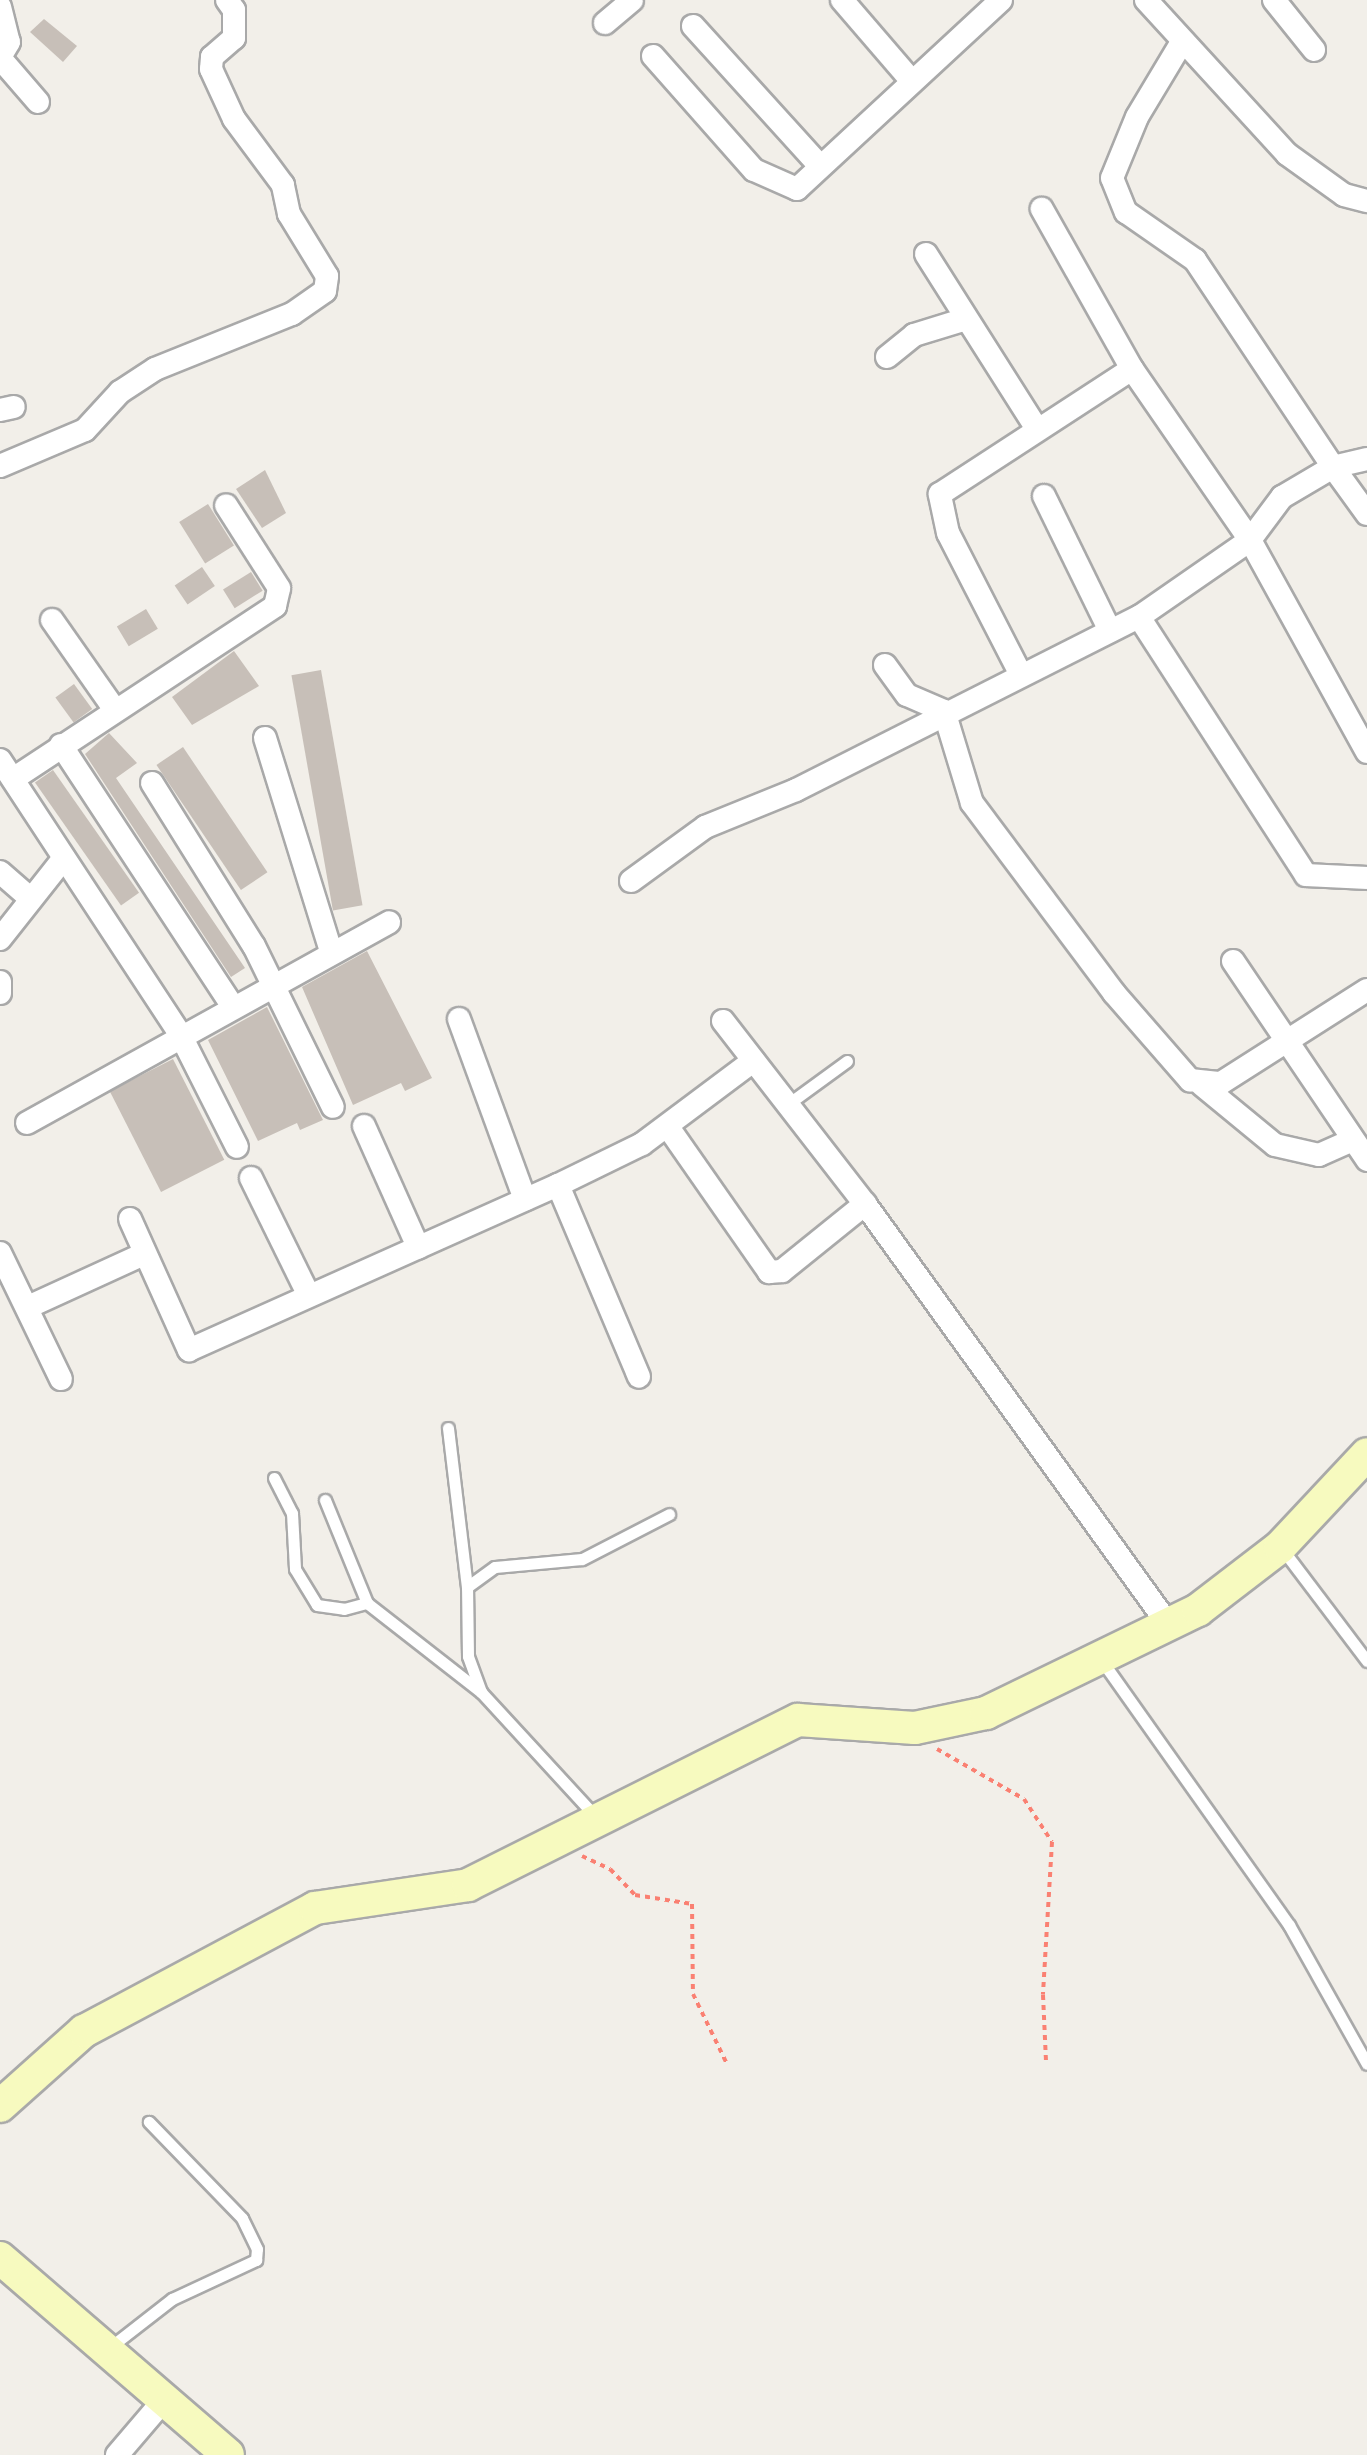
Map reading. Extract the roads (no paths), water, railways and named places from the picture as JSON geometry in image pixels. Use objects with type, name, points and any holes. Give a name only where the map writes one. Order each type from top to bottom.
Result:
[{"type":"street","points":[[0,466],[85,430],[120,392],[155,369],[292,314],[325,290],[327,276],[289,214],[283,185],[234,119],[211,68],[212,57],[234,38],[234,10],[227,0]]},
{"type":"street","points":[[605,23],[632,0]]},
{"type":"street","points":[[842,0],[910,79]]},
{"type":"street","points":[[653,56],[754,170],[797,189],[910,79],[1001,0]]},
{"type":"street","points":[[1146,0],[1287,154],[1364,206]]},
{"type":"street","points":[[1274,0],[1314,50]]},
{"type":"street","points":[[1,3],[9,42],[0,57],[38,102]]},
{"type":"street","points":[[693,26],[820,166]]},
{"type":"street","points":[[1182,42],[1137,117],[1112,178],[1126,212],[1195,260],[1367,514]]},
{"type":"street","points":[[1042,208],[1132,369],[1250,540],[1367,752]]},
{"type":"street","points":[[926,254],[1036,427]]},
{"type":"street","points":[[887,357],[914,336],[966,319]]},
{"type":"street","points":[[1020,672],[948,532],[940,494],[1036,427],[1132,369]]},
{"type":"street","points":[[631,880],[705,826],[796,790],[1020,672],[1139,617],[1250,540],[1282,497],[1333,467],[1367,459]]},
{"type":"street","points":[[1044,496],[1110,631]]},
{"type":"street","points":[[226,506],[279,588],[276,606],[62,745],[6,769],[182,1036],[237,1148]]},
{"type":"street","points":[[1139,617],[1306,875],[1367,878]]},
{"type":"street","points":[[52,620],[116,710]]},
{"type":"street","points":[[885,666],[907,694],[944,711],[972,803],[1114,993],[1202,1085],[1276,1145],[1319,1155],[1353,1140]]},
{"type":"street","points":[[266,738],[330,950]]},
{"type":"street","points":[[62,745],[233,1007]]},
{"type":"street","points":[[152,782],[274,984],[332,1108]]},
{"type":"street","points":[[0,939],[29,897],[64,858]]},
{"type":"street","points":[[0,872],[29,897]]},
{"type":"street","points":[[27,1123],[330,950],[390,922]]},
{"type":"street","points":[[1234,961],[1284,1043],[1367,1160]]},
{"type":"street","points":[[0,982],[0,993]]},
{"type":"street","points":[[1202,1085],[1222,1082],[1367,990]]},
{"type":"street","points":[[459,1019],[526,1199]]},
{"type":"street","points":[[723,1020],[865,1204],[1168,1624]]},
{"type":"street","points":[[130,1219],[188,1350],[558,1185],[668,1126],[753,1061]]},
{"type":"street","points":[[364,1126],[418,1248]]},
{"type":"street","points":[[668,1126],[770,1272],[782,1271],[865,1204]]},
{"type":"street","points":[[251,1178],[309,1296]]},
{"type":"street","points":[[558,1185],[639,1378]]},
{"type":"street","points":[[0,1252],[61,1378]]},
{"type":"street","points":[[28,1307],[144,1254]]},
{"type":"street","points":[[0,2106],[84,2031],[315,1908],[468,1885],[596,1817],[798,1720],[916,1728],[986,1712],[1100,1658],[1198,1610],[1280,1547],[1367,1454]]},
{"type":"street","points":[[0,2258],[228,2455]]},
{"type":"street","points":[[116,2455],[164,2400]]},
{"type":"lane","points":[[788,1104],[847,1060]]},
{"type":"lane","points":[[448,1428],[466,1587],[468,1656],[481,1692]]},
{"type":"lane","points":[[274,1478],[292,1513],[295,1569],[305,1592],[318,1605],[344,1609],[367,1602]]},
{"type":"lane","points":[[325,1500],[367,1602],[481,1692],[596,1817]]},
{"type":"lane","points":[[466,1587],[495,1567],[582,1559],[668,1514]]},
{"type":"lane","points":[[1280,1547],[1367,1661]]},
{"type":"lane","points":[[1100,1658],[1281,1914],[1367,2064]]},
{"type":"lane","points":[[106,2350],[172,2299],[256,2260],[257,2249],[242,2218],[149,2122]]}]
